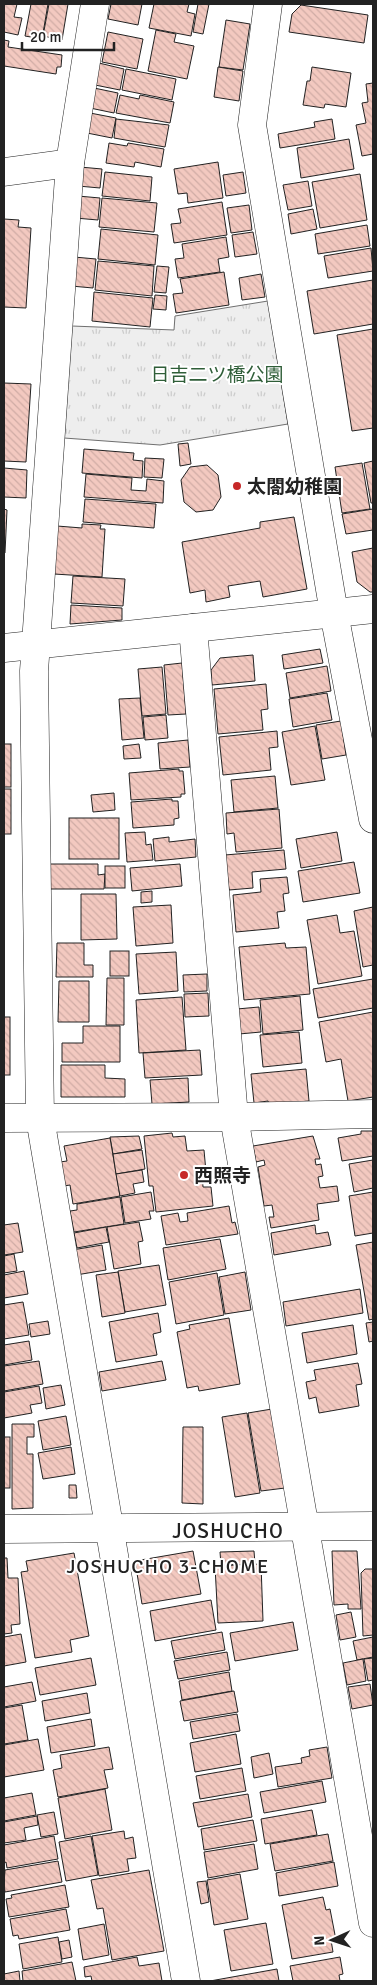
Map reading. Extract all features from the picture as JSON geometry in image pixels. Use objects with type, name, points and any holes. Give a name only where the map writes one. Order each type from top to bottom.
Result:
[{"type":"street","points":[[95,4],[70,163],[34,671],[40,1118],[111,1528],[186,1981]]},
{"type":"street","points":[[268,4],[252,125],[334,613],[373,819]]},
{"type":"street","points":[[4,172],[70,163]]},
{"type":"street","points":[[4,648],[373,609]]},
{"type":"street","points":[[192,628],[234,1117],[373,1923]]},
{"type":"street","points":[[4,1118],[373,1114]]},
{"type":"street","points":[[4,1529],[373,1526]]},
{"type":"green space","name":"日吉二ツ橋公園","points":[[268,301],[288,424],[160,445],[64,438],[72,326],[174,330],[175,316]]},
{"type":"building","points":[[4,4],[17,4],[14,17],[22,18],[18,35],[4,32]]},
{"type":"building","points":[[31,4],[48,4],[42,39],[25,36]]},
{"type":"building","points":[[49,4],[68,4],[62,40],[43,36]]},
{"type":"building","points":[[111,4],[142,4],[138,25],[108,19]]},
{"type":"building","points":[[154,4],[189,4],[187,12],[195,14],[191,36],[149,28]]},
{"type":"building","points":[[198,4],[209,4],[203,34],[193,32]]},
{"type":"building","points":[[301,5],[368,15],[364,43],[289,32],[292,14]]},
{"type":"building","points":[[226,20],[250,24],[243,70],[219,67]]},
{"type":"building","points":[[156,30],[176,34],[174,42],[194,46],[187,79],[148,71]]},
{"type":"building","points":[[108,32],[143,39],[137,69],[102,62]]},
{"type":"building","points":[[4,40],[9,41],[8,47],[62,55],[61,67],[57,67],[56,74],[4,66]]},
{"type":"building","points":[[99,63],[124,69],[120,90],[95,85]]},
{"type":"building","points":[[218,67],[243,71],[239,101],[214,97]]},
{"type":"building","points":[[312,67],[351,73],[346,107],[325,104],[324,108],[303,105],[307,81],[310,81]]},
{"type":"building","points":[[126,69],[176,79],[172,100],[122,90]]},
{"type":"building","points":[[373,83],[373,154],[362,156],[356,125],[366,123],[362,103],[368,102],[366,84]]},
{"type":"building","points":[[94,88],[118,93],[114,113],[90,108]]},
{"type":"building","points":[[120,95],[139,99],[140,95],[174,102],[170,123],[116,113]]},
{"type":"building","points":[[90,113],[116,118],[112,138],[87,133]]},
{"type":"building","points":[[116,119],[169,125],[165,147],[114,138]]},
{"type":"building","points":[[332,119],[335,139],[280,148],[278,134],[315,127],[314,122]]},
{"type":"building","points":[[349,139],[354,169],[301,178],[297,148]]},
{"type":"building","points":[[109,143],[127,146],[128,143],[164,149],[161,167],[135,162],[134,167],[106,163]]},
{"type":"building","points":[[218,162],[223,198],[188,203],[187,193],[178,194],[174,169]]},
{"type":"building","points":[[80,167],[102,169],[100,188],[78,186]]},
{"type":"building","points":[[105,172],[152,177],[150,201],[102,196]]},
{"type":"building","points":[[243,172],[246,193],[226,196],[223,175]]},
{"type":"building","points":[[360,174],[367,220],[320,228],[312,182]]},
{"type":"building","points":[[308,181],[312,206],[288,210],[283,185]]},
{"type":"building","points":[[78,196],[100,198],[98,220],[75,218]]},
{"type":"building","points":[[102,198],[157,203],[154,232],[99,227]]},
{"type":"building","points":[[222,202],[227,235],[174,243],[171,224],[181,223],[178,209]]},
{"type":"building","points":[[249,205],[252,230],[231,233],[227,208]]},
{"type":"building","points":[[313,209],[317,229],[291,234],[288,214]]},
{"type":"building","points":[[4,219],[19,220],[18,227],[31,228],[26,308],[4,307]]},
{"type":"building","points":[[367,225],[370,246],[318,254],[315,234]]},
{"type":"building","points":[[101,229],[158,235],[155,265],[98,259]]},
{"type":"building","points":[[253,232],[257,254],[235,257],[232,235]]},
{"type":"building","points":[[226,237],[229,257],[218,259],[220,272],[178,278],[175,259],[184,258],[182,244]]},
{"type":"building","points":[[371,248],[373,271],[328,278],[324,256]]},
{"type":"building","points":[[74,257],[96,259],[93,288],[71,286]]},
{"type":"building","points":[[98,261],[154,266],[152,296],[95,290]]},
{"type":"building","points":[[157,266],[169,267],[166,293],[154,292]]},
{"type":"building","points":[[224,272],[229,305],[176,313],[173,294],[183,293],[180,279]]},
{"type":"building","points":[[261,274],[265,297],[242,300],[239,278]]},
{"type":"building","points":[[373,280],[373,324],[314,334],[307,291]]},
{"type":"building","points":[[94,292],[153,298],[150,327],[92,321]]},
{"type":"building","points":[[155,295],[167,296],[166,310],[153,309]]},
{"type":"building","points":[[373,329],[373,428],[352,431],[337,335]]},
{"type":"building","points":[[4,383],[31,384],[26,462],[4,461]]},
{"type":"building","points":[[188,443],[191,464],[180,466],[178,444]]},
{"type":"building","points":[[84,449],[134,453],[133,460],[143,461],[142,478],[82,473]]},
{"type":"building","points":[[145,458],[164,459],[162,478],[144,477]]},
{"type":"building","points":[[373,461],[373,503],[371,503],[364,463]]},
{"type":"building","points":[[362,463],[370,509],[342,513],[335,467]]},
{"type":"building","points":[[207,465],[218,475],[221,497],[213,510],[196,512],[184,502],[181,480],[190,467]]},
{"type":"building","points":[[4,468],[27,470],[26,498],[4,497]]},
{"type":"building","points":[[86,474],[132,478],[131,490],[146,491],[147,479],[164,481],[163,503],[84,497]]},
{"type":"building","points":[[85,499],[156,504],[154,528],[83,522]]},
{"type":"building","points":[[4,509],[7,510],[5,553],[4,553]]},
{"type":"building","points":[[373,509],[373,530],[346,534],[342,514]]},
{"type":"building","points":[[294,517],[307,589],[263,597],[260,581],[228,586],[230,597],[206,602],[205,590],[190,593],[182,542],[260,528],[260,522]]},
{"type":"building","points":[[82,524],[101,525],[100,529],[105,529],[102,577],[54,574],[57,526],[82,528]]},
{"type":"building","points":[[373,548],[373,592],[370,592],[357,582],[352,552]]},
{"type":"building","points":[[73,576],[125,579],[123,606],[71,603]]},
{"type":"building","points":[[71,605],[122,608],[122,620],[70,624]]},
{"type":"building","points":[[320,649],[323,663],[284,669],[282,655]]},
{"type":"building","points":[[253,655],[255,681],[212,685],[211,670],[220,658]]},
{"type":"building","points":[[182,663],[186,714],[168,715],[164,665]]},
{"type":"building","points":[[327,666],[331,691],[290,698],[286,673]]},
{"type":"building","points":[[162,667],[166,714],[142,716],[138,669]]},
{"type":"building","points":[[266,684],[268,709],[261,710],[263,730],[218,734],[214,689]]},
{"type":"building","points":[[327,693],[332,720],[293,727],[289,699]]},
{"type":"building","points":[[140,698],[144,738],[122,740],[119,699]]},
{"type":"building","points":[[166,715],[168,738],[145,740],[143,717]]},
{"type":"building","points":[[341,721],[346,755],[322,759],[316,725]]},
{"type":"building","points":[[315,726],[325,780],[291,785],[282,732]]},
{"type":"building","points":[[277,731],[278,747],[269,748],[271,770],[223,775],[219,737]]},
{"type":"building","points":[[188,740],[190,767],[160,769],[158,743]]},
{"type":"building","points":[[4,744],[11,744],[11,787],[4,787]]},
{"type":"building","points":[[139,744],[141,758],[124,759],[123,746]]},
{"type":"building","points":[[179,769],[179,771],[183,771],[185,794],[181,794],[181,797],[131,800],[129,773]]},
{"type":"building","points":[[275,776],[278,808],[234,812],[231,780]]},
{"type":"building","points":[[4,789],[11,789],[11,834],[4,834]]},
{"type":"building","points":[[114,793],[115,810],[93,812],[91,795]]},
{"type":"building","points":[[172,799],[172,801],[178,801],[179,818],[174,819],[174,825],[133,828],[131,802]]},
{"type":"building","points":[[279,809],[282,848],[236,852],[234,833],[227,834],[226,813]]},
{"type":"building","points":[[69,818],[119,818],[119,859],[69,859]]},
{"type":"building","points":[[145,832],[146,845],[151,844],[153,860],[127,862],[125,833]]},
{"type":"building","points":[[337,832],[342,861],[301,868],[296,839]]},
{"type":"building","points":[[169,837],[169,842],[195,839],[196,857],[155,861],[153,839]]},
{"type":"building","points":[[284,850],[286,869],[252,872],[253,888],[229,890],[225,855]]},
{"type":"building","points":[[354,862],[360,893],[303,902],[298,871]]},
{"type":"building","points":[[49,864],[98,864],[98,875],[105,874],[104,889],[49,889]]},
{"type":"building","points":[[180,864],[182,886],[132,891],[130,868]]},
{"type":"building","points":[[105,866],[125,866],[125,888],[105,888]]},
{"type":"building","points":[[287,877],[289,893],[283,894],[285,911],[277,912],[279,928],[236,932],[233,895],[261,892],[260,879]]},
{"type":"building","points":[[152,891],[152,902],[141,903],[141,892]]},
{"type":"building","points":[[81,894],[116,894],[117,939],[81,940]]},
{"type":"building","points":[[171,905],[173,943],[136,946],[133,907]]},
{"type":"building","points":[[373,907],[373,965],[363,967],[354,911]]},
{"type":"building","points":[[337,915],[340,933],[354,931],[362,976],[318,984],[307,920]]},
{"type":"building","points":[[57,943],[84,943],[84,965],[93,965],[93,977],[56,977]]},
{"type":"building","points":[[285,943],[286,948],[306,947],[310,994],[244,1000],[239,947]]},
{"type":"building","points":[[110,951],[129,951],[129,976],[110,976]]},
{"type":"building","points":[[176,952],[178,991],[139,994],[136,954]]},
{"type":"building","points":[[207,974],[207,991],[184,992],[183,975]]},
{"type":"building","points":[[107,978],[124,978],[124,1025],[106,1025]]},
{"type":"building","points":[[373,979],[373,1008],[318,1018],[313,989]]},
{"type":"building","points":[[59,981],[89,981],[89,1022],[58,1022]]},
{"type":"building","points":[[208,993],[209,1016],[185,1017],[184,994]]},
{"type":"building","points":[[300,996],[303,1030],[263,1034],[260,1000]]},
{"type":"building","points":[[182,997],[186,1050],[139,1053],[136,1000]]},
{"type":"building","points":[[259,1007],[261,1032],[239,1034],[237,1009]]},
{"type":"building","points":[[373,1012],[373,1097],[348,1101],[341,1059],[326,1062],[319,1022]]},
{"type":"building","points":[[4,1017],[10,1017],[10,1075],[4,1075]]},
{"type":"building","points":[[83,1026],[120,1026],[120,1062],[62,1062],[62,1043],[83,1043]]},
{"type":"building","points":[[299,1032],[302,1063],[263,1067],[260,1035]]},
{"type":"building","points":[[200,1050],[202,1075],[145,1078],[143,1053]]},
{"type":"building","points":[[61,1065],[105,1065],[105,1078],[125,1079],[125,1097],[61,1097]]},
{"type":"building","points":[[306,1069],[309,1101],[269,1105],[268,1101],[254,1103],[251,1074]]},
{"type":"building","points":[[188,1078],[189,1102],[152,1104],[150,1080]]},
{"type":"building","points":[[361,1131],[373,1131],[373,1156],[342,1161],[338,1138],[361,1134]]},
{"type":"building","points":[[172,1133],[173,1137],[185,1136],[187,1151],[204,1150],[206,1172],[202,1172],[203,1187],[211,1187],[213,1206],[156,1212],[153,1186],[149,1186],[144,1136]]},
{"type":"building","points":[[139,1136],[142,1149],[113,1154],[110,1137]]},
{"type":"building","points":[[313,1136],[320,1159],[315,1159],[316,1165],[321,1164],[323,1176],[318,1177],[320,1188],[337,1186],[339,1201],[317,1204],[319,1220],[271,1228],[269,1217],[274,1217],[272,1205],[264,1206],[258,1167],[265,1165],[264,1160],[256,1162],[253,1146]]},
{"type":"building","points":[[110,1138],[120,1196],[73,1204],[70,1185],[64,1186],[60,1162],[67,1161],[64,1146]]},
{"type":"building","points":[[142,1150],[145,1169],[116,1174],[113,1154]]},
{"type":"building","points":[[373,1160],[373,1188],[354,1192],[349,1164]]},
{"type":"building","points":[[142,1170],[144,1182],[133,1184],[135,1193],[120,1196],[116,1174]]},
{"type":"building","points":[[151,1192],[154,1211],[149,1211],[151,1219],[125,1223],[121,1197]]},
{"type":"building","points":[[373,1192],[373,1233],[355,1236],[349,1196]]},
{"type":"building","points":[[120,1197],[124,1224],[74,1232],[70,1211],[77,1210],[77,1204]]},
{"type":"building","points":[[229,1206],[232,1223],[235,1222],[238,1234],[166,1245],[161,1216],[178,1213],[180,1222],[188,1221],[187,1213]]},
{"type":"building","points":[[139,1222],[143,1241],[138,1242],[141,1264],[114,1269],[107,1227]]},
{"type":"building","points":[[18,1223],[23,1252],[4,1255],[4,1225]]},
{"type":"building","points":[[315,1225],[316,1234],[328,1232],[331,1245],[274,1255],[271,1233]]},
{"type":"building","points":[[106,1227],[109,1242],[77,1248],[74,1233]]},
{"type":"building","points":[[220,1239],[226,1269],[168,1280],[163,1248]]},
{"type":"building","points":[[373,1242],[373,1319],[369,1320],[356,1245]]},
{"type":"building","points":[[102,1245],[106,1270],[76,1275],[72,1250]]},
{"type":"building","points":[[14,1254],[17,1271],[4,1273],[4,1256]]},
{"type":"building","points":[[159,1265],[166,1305],[125,1312],[118,1271]]},
{"type":"building","points":[[24,1271],[28,1294],[4,1298],[4,1275]]},
{"type":"building","points":[[118,1272],[125,1313],[102,1317],[96,1275]]},
{"type":"building","points":[[245,1272],[251,1310],[225,1314],[219,1277]]},
{"type":"building","points":[[217,1273],[224,1315],[176,1324],[169,1282]]},
{"type":"building","points":[[360,1289],[363,1313],[286,1326],[283,1302]]},
{"type":"building","points":[[23,1302],[29,1335],[4,1339],[4,1305]]},
{"type":"building","points":[[158,1313],[161,1332],[153,1334],[157,1355],[116,1362],[109,1322]]},
{"type":"building","points":[[229,1318],[240,1384],[199,1391],[198,1386],[187,1388],[177,1332],[190,1329],[189,1325]]},
{"type":"building","points":[[48,1321],[50,1334],[31,1337],[29,1324]]},
{"type":"building","points":[[373,1322],[373,1341],[369,1342],[366,1323]]},
{"type":"building","points":[[353,1325],[357,1354],[307,1363],[302,1333]]},
{"type":"building","points":[[29,1341],[32,1360],[4,1365],[4,1345]]},
{"type":"building","points":[[39,1361],[43,1384],[4,1391],[4,1366]]},
{"type":"building","points":[[162,1361],[166,1380],[102,1391],[99,1372]]},
{"type":"building","points":[[358,1363],[362,1384],[356,1385],[359,1406],[319,1413],[316,1397],[309,1399],[306,1382],[316,1380],[314,1370]]},
{"type":"building","points":[[61,1385],[65,1405],[46,1409],[43,1388]]},
{"type":"building","points":[[39,1386],[42,1403],[30,1405],[32,1413],[4,1418],[4,1392]]},
{"type":"building","points":[[272,1409],[285,1488],[261,1491],[248,1413]]},
{"type":"building","points":[[247,1413],[260,1493],[235,1497],[222,1417]]},
{"type":"building","points":[[66,1416],[71,1445],[43,1450],[38,1421]]},
{"type":"building","points":[[12,1424],[34,1424],[34,1437],[27,1437],[27,1454],[33,1454],[33,1508],[12,1509]]},
{"type":"building","points":[[183,1427],[203,1427],[203,1504],[182,1503]]},
{"type":"building","points":[[4,1437],[10,1437],[10,1488],[4,1488]]},
{"type":"building","points":[[71,1447],[75,1474],[43,1479],[38,1453]]},
{"type":"building","points":[[69,1485],[76,1485],[77,1498],[69,1498]]},
{"type":"building","points":[[193,1551],[201,1594],[142,1604],[135,1561]]},
{"type":"building","points":[[254,1551],[255,1564],[221,1565],[220,1552]]},
{"type":"building","points":[[332,1551],[357,1551],[361,1609],[348,1609],[348,1604],[334,1605]]},
{"type":"building","points":[[74,1553],[89,1636],[70,1640],[72,1652],[35,1658],[21,1572],[28,1571],[26,1561]]},
{"type":"building","points":[[4,1558],[7,1558],[8,1578],[18,1578],[20,1624],[11,1625],[12,1633],[4,1634]]},
{"type":"building","points":[[261,1564],[263,1621],[218,1623],[215,1566]]},
{"type":"building","points":[[365,1569],[373,1569],[373,1635],[363,1636],[361,1573]]},
{"type":"building","points":[[211,1600],[216,1630],[155,1641],[150,1611]]},
{"type":"building","points":[[351,1612],[356,1637],[340,1640],[336,1615]]},
{"type":"building","points":[[293,1622],[298,1650],[235,1661],[230,1633]]},
{"type":"building","points":[[222,1632],[225,1650],[175,1659],[171,1641]]},
{"type":"building","points":[[21,1634],[26,1662],[4,1666],[4,1637]]},
{"type":"building","points":[[373,1637],[373,1657],[357,1660],[353,1641]]},
{"type":"building","points":[[227,1652],[230,1670],[178,1679],[174,1661]]},
{"type":"building","points":[[91,1658],[96,1685],[40,1695],[35,1668]]},
{"type":"building","points":[[373,1658],[373,1680],[368,1681],[364,1659]]},
{"type":"building","points":[[363,1659],[366,1681],[347,1685],[343,1663]]},
{"type":"building","points":[[229,1672],[232,1691],[182,1700],[179,1681]]},
{"type":"building","points":[[32,1682],[36,1701],[4,1707],[4,1687]]},
{"type":"building","points":[[370,1684],[373,1705],[352,1709],[348,1687]]},
{"type":"building","points":[[234,1691],[238,1712],[184,1721],[180,1701]]},
{"type":"building","points":[[87,1693],[90,1713],[45,1721],[42,1701]]},
{"type":"building","points":[[22,1705],[28,1740],[4,1744],[4,1708]]},
{"type":"building","points":[[237,1714],[240,1731],[193,1739],[190,1722]]},
{"type":"building","points":[[91,1719],[95,1746],[51,1753],[47,1727]]},
{"type":"building","points":[[236,1734],[241,1764],[195,1772],[190,1743]]},
{"type":"building","points":[[38,1739],[44,1770],[4,1777],[4,1745]]},
{"type":"building","points":[[109,1747],[113,1769],[104,1770],[108,1788],[58,1797],[53,1770],[62,1768],[60,1755]]},
{"type":"building","points":[[327,1747],[332,1778],[278,1787],[275,1767],[302,1763],[301,1758],[310,1756],[309,1750]]},
{"type":"building","points":[[269,1753],[273,1774],[254,1778],[251,1757]]},
{"type":"building","points":[[242,1768],[246,1791],[200,1799],[196,1776]]},
{"type":"building","points":[[322,1781],[326,1802],[264,1813],[260,1792]]},
{"type":"building","points":[[105,1789],[112,1830],[65,1839],[58,1798]]},
{"type":"building","points":[[32,1793],[36,1815],[4,1821],[4,1798]]},
{"type":"building","points":[[248,1794],[252,1817],[198,1827],[193,1803]]},
{"type":"building","points":[[312,1810],[317,1835],[265,1844],[261,1819]]},
{"type":"building","points":[[54,1812],[58,1834],[41,1837],[37,1815]]},
{"type":"building","points":[[37,1816],[38,1825],[24,1828],[26,1840],[4,1843],[4,1822]]},
{"type":"building","points":[[253,1820],[257,1841],[204,1850],[201,1829]]},
{"type":"building","points":[[124,1831],[125,1839],[133,1837],[136,1858],[127,1859],[129,1871],[99,1876],[92,1836]]},
{"type":"building","points":[[328,1834],[333,1861],[275,1871],[270,1844]]},
{"type":"building","points":[[54,1836],[58,1859],[7,1868],[6,1862],[4,1863],[4,1845]]},
{"type":"building","points":[[91,1836],[98,1875],[66,1881],[59,1842]]},
{"type":"building","points":[[254,1844],[258,1869],[208,1878],[204,1852]]},
{"type":"building","points":[[58,1861],[62,1882],[5,1892],[5,1870]]},
{"type":"building","points":[[334,1862],[338,1886],[279,1896],[276,1873]]},
{"type":"building","points":[[149,1870],[164,1951],[112,1960],[103,1908],[97,1909],[91,1880]]},
{"type":"building","points":[[240,1874],[248,1919],[214,1925],[207,1880]]},
{"type":"building","points":[[206,1881],[209,1902],[201,1904],[197,1882]]},
{"type":"building","points":[[65,1885],[69,1907],[9,1917],[6,1899],[12,1898],[11,1895]]},
{"type":"building","points":[[323,1897],[326,1910],[330,1909],[336,1940],[331,1940],[333,1952],[292,1959],[282,1905]]},
{"type":"building","points":[[66,1909],[70,1930],[19,1939],[18,1935],[13,1936],[10,1919]]},
{"type":"building","points":[[266,1923],[273,1964],[231,1971],[224,1930]]},
{"type":"building","points":[[104,1924],[109,1955],[83,1960],[78,1929]]},
{"type":"building","points":[[58,1937],[62,1962],[23,1969],[19,1944]]},
{"type":"building","points":[[69,1940],[72,1957],[62,1959],[59,1942]]},
{"type":"building","points":[[137,1957],[139,1966],[159,1963],[162,1981],[92,1981],[91,1976],[85,1977],[84,1967]]},
{"type":"building","points":[[340,1957],[343,1974],[339,1975],[340,1981],[293,1981],[290,1966]]},
{"type":"building","points":[[72,1962],[76,1981],[23,1981],[22,1971]]},
{"type":"building","points":[[277,1969],[279,1981],[210,1981]]},
{"type":"building","points":[[19,1971],[20,1981],[4,1981],[4,1974]]},
{"type":"place","name":"太閤幼稚園","points":[[237,486]]},
{"type":"place","name":"西照寺","points":[[184,1175]]},
{"type":"district","name":"JOSHUCHO","points":[[228,1531]]},
{"type":"district","name":"JOSHUCHO 3-CHOME","points":[[168,1566]]}]
